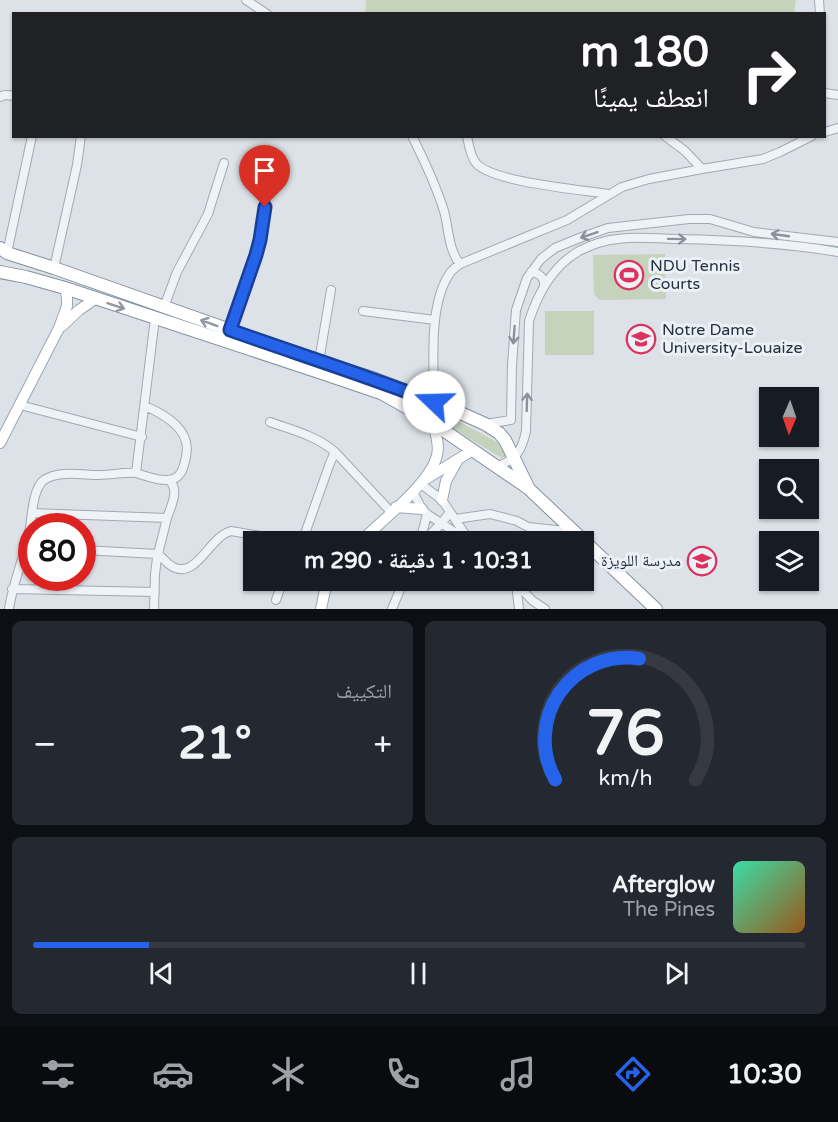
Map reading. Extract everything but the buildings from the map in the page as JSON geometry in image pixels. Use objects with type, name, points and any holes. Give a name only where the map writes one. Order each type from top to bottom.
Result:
[{"type":"highway","points":[[4,250],[375,379],[485,424],[505,440],[528,488]]},
{"type":"highway","points":[[0,272],[65,288],[381,393],[433,423],[496,465],[528,488],[574,531]]},
{"type":"highway","points":[[594,550],[656,609]]},
{"type":"main road","points":[[0,443],[59,328],[67,306],[68,298],[65,288]]},
{"type":"main road","points":[[59,328],[95,299]]},
{"type":"main road","points":[[372,531],[422,482],[437,457],[438,450],[433,423]]},
{"type":"main road","points":[[422,482],[473,450]]},
{"type":"main road","points":[[442,500],[446,481],[458,459]]},
{"type":"main road","points":[[394,510],[424,512]]},
{"type":"main road","points":[[321,609],[325,591]]},
{"type":"street","points":[[246,0],[264,12]]},
{"type":"street","points":[[4,250],[32,138]]},
{"type":"street","points":[[54,268],[81,138]]},
{"type":"street","points":[[413,138],[444,211],[453,255],[460,264]]},
{"type":"street","points":[[467,138],[471,155],[476,164],[495,175],[538,184],[609,194]]},
{"type":"street","points":[[668,138],[685,151],[702,169]]},
{"type":"street","points":[[434,402],[437,303],[450,272],[460,264],[567,220],[622,187],[702,169],[763,159],[808,138]]},
{"type":"street","points":[[164,307],[177,272],[207,214],[224,163]]},
{"type":"street","points":[[230,330],[260,240],[267,190]]},
{"type":"street","points":[[512,420],[512,365],[516,310],[531,272],[555,248],[608,228],[689,219],[710,219],[753,232],[838,242]]},
{"type":"street","points":[[496,465],[505,463],[514,457],[523,446],[526,431],[529,321],[534,305],[544,286],[563,263],[578,252],[598,243],[637,238],[732,241],[838,252]]},
{"type":"street","points":[[531,272],[543,278],[544,286]]},
{"type":"street","points":[[319,361],[331,290]]},
{"type":"street","points":[[363,311],[435,320]]},
{"type":"street","points":[[136,473],[155,318]]},
{"type":"street","points":[[20,405],[142,437]]},
{"type":"street","points":[[145,406],[170,419],[186,441],[186,456],[181,473],[169,480]]},
{"type":"street","points":[[485,424],[512,420],[518,422],[526,431]]},
{"type":"street","points":[[270,422],[326,444],[394,510]]},
{"type":"street","points":[[306,531],[335,452]]},
{"type":"street","points":[[32,513],[41,483],[59,475],[136,473],[169,480],[174,485],[175,492],[158,554],[154,609]]},
{"type":"street","points":[[422,482],[442,500],[463,531]]},
{"type":"street","points":[[413,492],[424,512],[453,531]]},
{"type":"street","points":[[422,531],[424,512]]},
{"type":"street","points":[[433,531],[453,515],[490,514],[517,521],[528,527],[566,531]]},
{"type":"street","points":[[96,515],[167,518]]},
{"type":"street","points":[[96,551],[158,554],[172,566],[186,569],[194,564],[214,541],[227,532],[243,533]]},
{"type":"street","points":[[9,609],[12,590],[18,576]]},
{"type":"street","points":[[12,590],[154,592]]},
{"type":"street","points":[[276,600],[279,591]]},
{"type":"street","points":[[392,609],[399,591]]},
{"type":"street","points":[[517,591],[522,609],[533,601]]},
{"type":"street","points":[[523,591],[545,609]]},
{"type":"green space","points":[[366,0],[796,0],[794,12],[365,12]]},
{"type":"green space","name":"NDU Tennis Courts","points":[[665,254],[666,299],[599,300],[594,294],[593,255]]},
{"type":"green space","points":[[545,311],[594,311],[594,355],[545,355]]},
{"type":"green space","points":[[407,400],[441,412],[497,442],[505,453],[505,457],[502,458]]},
{"type":"place","name":"NDU Tennis Courts","points":[[629,275]]},
{"type":"place","name":"Notre Dame University-Louaize","points":[[641,339]]},
{"type":"place","name":"مدرسة اللويزة","points":[[702,561]]},
{"type":"route","points":[[265,207],[256,255],[230,330],[375,379],[434,402]]}]
